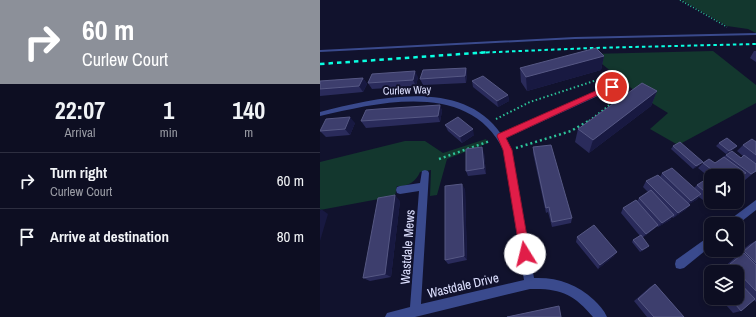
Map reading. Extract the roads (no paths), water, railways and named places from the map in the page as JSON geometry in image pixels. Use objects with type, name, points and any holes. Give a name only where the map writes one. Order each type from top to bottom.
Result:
[{"type":"street","points":[[604,78],[612,87],[623,94]]},
{"type":"street","points":[[501,136],[612,87]]},
{"type":"street","name":"Curlew Way","points":[[320,114],[349,107],[389,101],[425,98],[456,103],[482,116],[501,136],[508,150],[530,284]]},
{"type":"street","name":"Wastdale Mews","points":[[415,310],[425,173]]},
{"type":"street","points":[[400,190],[424,186]]},
{"type":"street","points":[[740,217],[756,204]]},
{"type":"street","points":[[680,264],[704,245]]},
{"type":"street","name":"Wastdale Drive","points":[[391,317],[415,310],[530,284],[548,282],[567,287],[584,298],[601,317]]},
{"type":"lane","points":[[320,52],[561,38],[756,34]]},
{"type":"railway","points":[[480,53],[756,44]]},
{"type":"railway","points":[[480,53],[490,52]]},
{"type":"railway","points":[[473,53],[480,53]]},
{"type":"railway","points":[[320,64],[480,53]]}]
